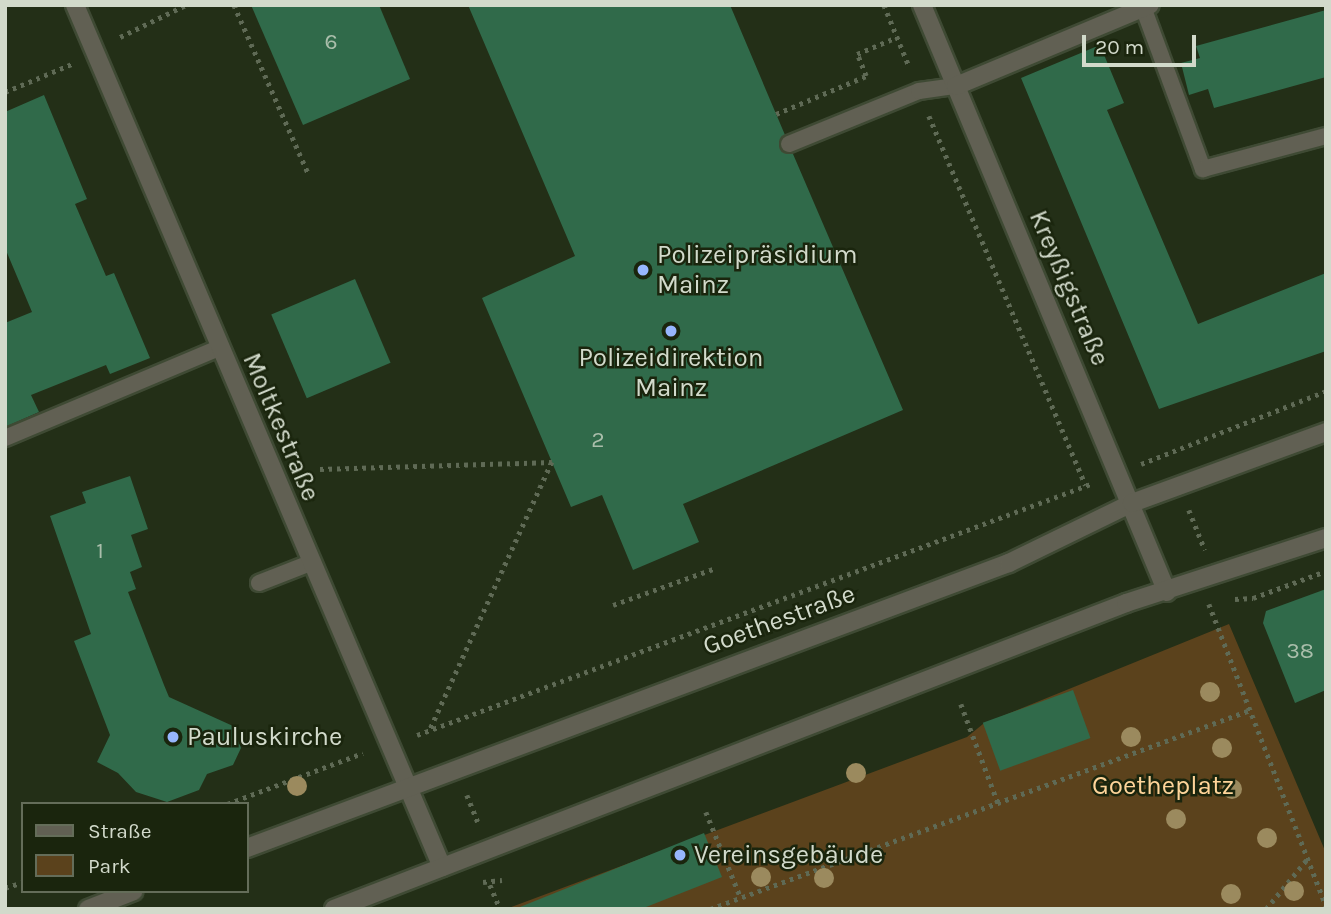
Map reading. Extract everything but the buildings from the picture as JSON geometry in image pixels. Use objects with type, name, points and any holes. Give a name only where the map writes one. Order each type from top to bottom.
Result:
[{"type":"street","name":"Moltkestraße","points":[[75,5],[442,867]]},
{"type":"street","name":"Kreyßigstraße","points":[[922,5],[1167,592]]},
{"type":"street","points":[[956,86],[1147,6]]},
{"type":"street","name":"Goethestraße","points":[[248,848],[1009,563],[1132,503],[1326,432]]},
{"type":"street","points":[[334,909],[1167,592],[1326,538]]},
{"type":"street","points":[[88,909],[129,893]]},
{"type":"lane","points":[[1147,6],[1203,169],[1326,136]]},
{"type":"lane","points":[[789,144],[919,90],[956,86]]},
{"type":"lane","points":[[5,438],[219,348]]},
{"type":"lane","points":[[259,583],[310,562]]},
{"type":"path","points":[[131,30],[186,5]]},
{"type":"path","points":[[234,5],[309,175]]},
{"type":"path","points":[[884,5],[1086,485]]},
{"type":"path","points":[[776,114],[866,76],[857,54],[897,37]]},
{"type":"path","points":[[5,92],[95,54]]},
{"type":"path","points":[[1136,466],[1326,391]]},
{"type":"path","points":[[320,469],[552,462],[430,731],[1095,482]]},
{"type":"path","points":[[1187,506],[1207,556]]},
{"type":"path","points":[[613,605],[716,568]]},
{"type":"path","points":[[1225,600],[1253,598],[1326,571]]},
{"type":"path","points":[[1217,602],[1209,604],[1326,906]]},
{"type":"path","points":[[961,704],[998,803]]},
{"type":"path","points":[[710,909],[1250,710]]},
{"type":"path","points":[[232,802],[363,753]]},
{"type":"path","points":[[465,791],[483,833]]},
{"type":"path","points":[[706,812],[741,898]]},
{"type":"path","points":[[1266,909],[1308,858]]},
{"type":"path","points":[[500,909],[490,885],[502,880]]},
{"type":"green space","name":"Goetheplatz","points":[[1229,624],[1326,853],[1326,909],[506,909],[967,737],[983,724]]},
{"type":"place","name":"Polizeipräsidium Mainz","points":[[643,270]]},
{"type":"place","name":"Polizeidirektion Mainz","points":[[671,331]]},
{"type":"place","name":"Pauluskirche","points":[[173,737]]},
{"type":"place","name":"Vereinsgebäude","points":[[680,855]]}]
